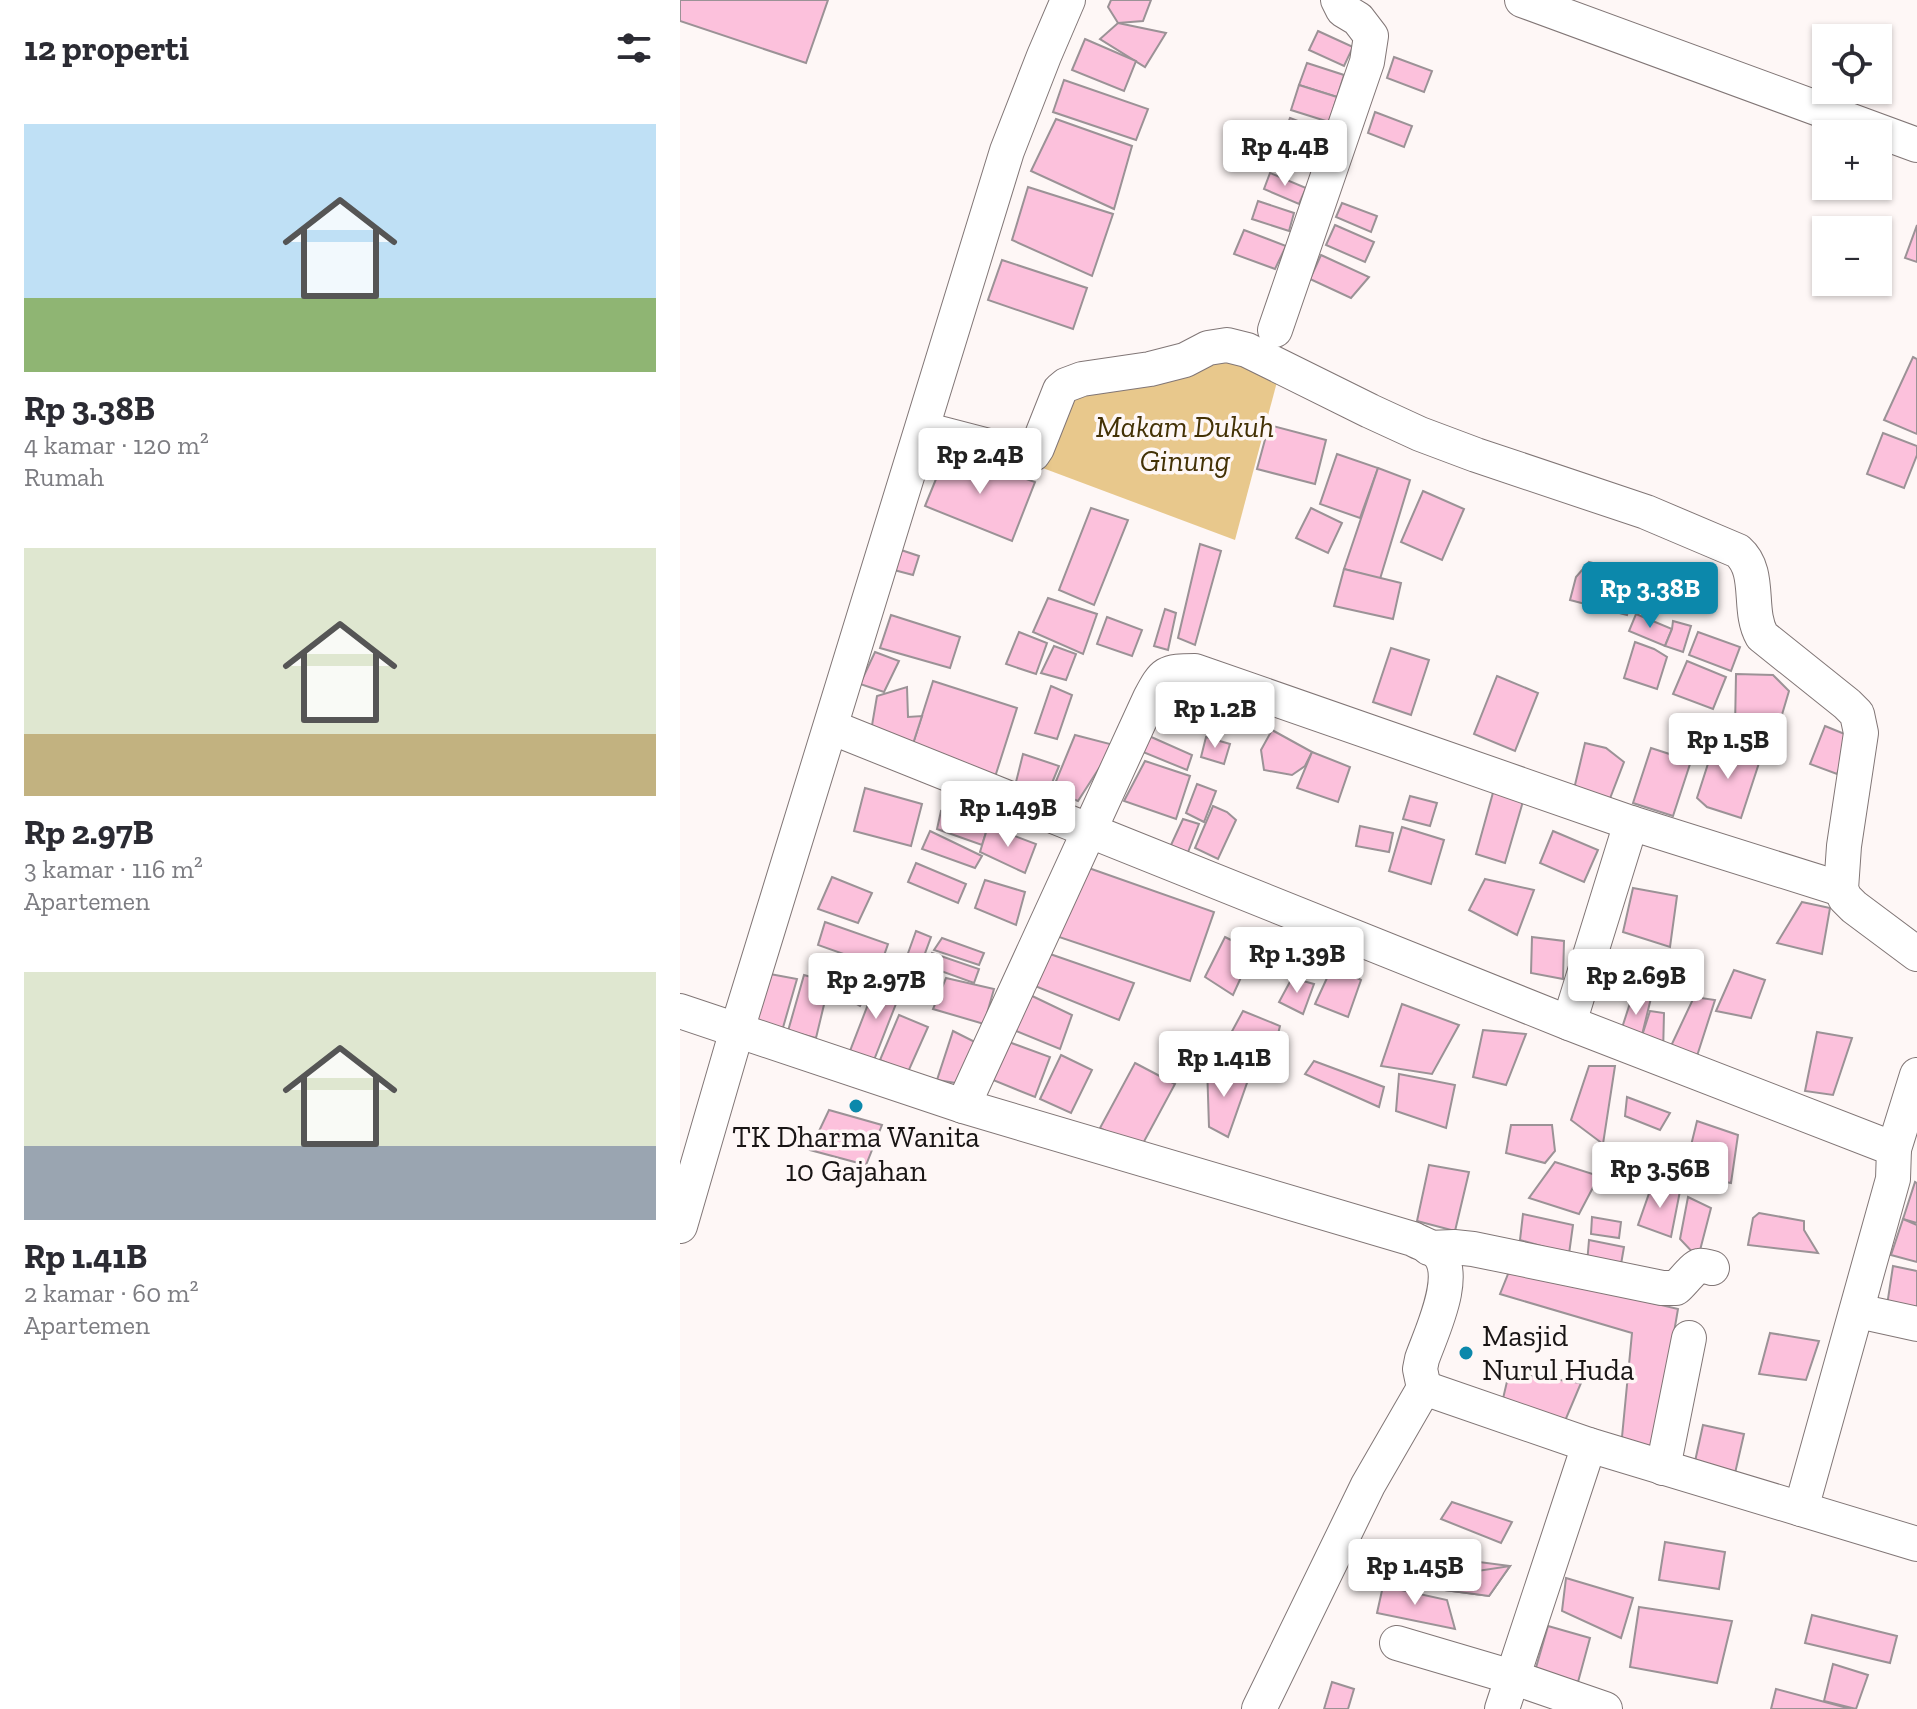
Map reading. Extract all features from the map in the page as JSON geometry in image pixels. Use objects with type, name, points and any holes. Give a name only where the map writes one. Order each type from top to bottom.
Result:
[{"type":"street","points":[[680,1226],[737,1030],[1007,151],[1068,0]]},
{"type":"street","points":[[1275,330],[1367,62],[1371,36],[1358,19],[1343,10],[1338,0]]},
{"type":"street","points":[[1522,0],[1917,145]]},
{"type":"street","points":[[923,429],[1027,456],[1037,448],[1060,390],[1066,385],[1082,379],[1150,369],[1185,360],[1208,348],[1227,345],[1247,350],[1420,434],[1646,512],[1738,551],[1746,558],[1750,569],[1756,626],[1762,636],[1857,714],[1861,733],[1844,846],[1841,889],[1854,907],[1917,954]]},
{"type":"street","points":[[963,1106],[1150,698],[1160,679],[1173,671],[1195,671],[1631,823],[1841,889]]},
{"type":"street","points":[[831,727],[1569,1023],[1894,1149]]},
{"type":"street","points":[[1569,1023],[1631,823]]},
{"type":"street","points":[[680,1011],[963,1106],[1413,1239],[1437,1251],[1446,1268],[1446,1288],[1422,1359],[1420,1369],[1424,1388],[1368,1485],[1259,1709]]},
{"type":"street","points":[[1801,1509],[1858,1311],[1893,1179],[1894,1149],[1917,1075]]},
{"type":"street","points":[[1429,1248],[1473,1249],[1662,1288],[1676,1288],[1698,1266],[1712,1268]]},
{"type":"street","points":[[1858,1311],[1917,1324]]},
{"type":"street","points":[[1663,1468],[1689,1338]]},
{"type":"street","points":[[1424,1388],[1589,1445],[1917,1544]]},
{"type":"street","points":[[1507,1693],[1589,1445]]},
{"type":"street","points":[[1397,1643],[1507,1693],[1605,1709]]},
{"type":"green space","name":"Makam Dukuh Ginung","points":[[1232,356],[1278,378],[1235,540],[1040,467],[1067,402],[1085,389]]},
{"type":"building","points":[[680,0],[828,0],[806,63],[680,21]]},
{"type":"building","points":[[1111,0],[1151,0],[1143,21],[1118,23],[1108,7]]},
{"type":"building","points":[[1118,23],[1166,33],[1145,67],[1100,39]]},
{"type":"building","points":[[1318,31],[1353,47],[1344,66],[1309,50]]},
{"type":"building","points":[[1085,39],[1136,61],[1124,91],[1072,70]]},
{"type":"building","points":[[1394,57],[1432,71],[1424,92],[1387,78]]},
{"type":"building","points":[[1307,63],[1344,75],[1337,97],[1299,85]]},
{"type":"building","points":[[1064,80],[1148,109],[1136,140],[1053,112]]},
{"type":"building","points":[[1299,85],[1337,97],[1329,122],[1291,110]]},
{"type":"building","points":[[1375,112],[1412,126],[1404,147],[1368,133]]},
{"type":"building","points":[[1290,118],[1324,131],[1317,151],[1282,138]]},
{"type":"building","points":[[1056,119],[1132,146],[1114,209],[1031,171]]},
{"type":"building","points":[[1270,173],[1306,188],[1299,204],[1264,189]]},
{"type":"building","points":[[1028,187],[1113,214],[1092,276],[1012,240]]},
{"type":"building","points":[[1258,201],[1294,213],[1289,231],[1252,219]]},
{"type":"building","points":[[1342,203],[1377,216],[1371,232],[1336,217]]},
{"type":"building","points":[[1335,225],[1374,242],[1365,262],[1326,245]]},
{"type":"building","points":[[1917,225],[1917,262],[1905,258]]},
{"type":"building","points":[[1244,230],[1286,246],[1275,269],[1234,254]]},
{"type":"building","points":[[1321,255],[1369,277],[1351,298],[1310,279]]},
{"type":"building","points":[[1002,260],[1087,288],[1073,329],[988,300]]},
{"type":"building","points":[[1913,357],[1917,359],[1917,434],[1884,420]]},
{"type":"building","points":[[1269,425],[1326,440],[1315,484],[1257,469]]},
{"type":"building","points":[[1883,433],[1917,446],[1917,455],[1904,488],[1867,474]]},
{"type":"building","points":[[947,452],[1035,482],[1012,541],[925,506]]},
{"type":"building","points":[[1337,454],[1378,468],[1360,518],[1320,504]]},
{"type":"building","points":[[1378,468],[1410,480],[1380,579],[1344,569]]},
{"type":"building","points":[[1423,491],[1464,509],[1442,560],[1401,542]]},
{"type":"building","points":[[1091,508],[1128,520],[1094,605],[1059,590]]},
{"type":"building","points":[[1311,508],[1342,523],[1328,553],[1296,538]]},
{"type":"building","points":[[1200,544],[1221,551],[1195,645],[1178,638]]},
{"type":"building","points":[[901,550],[919,556],[913,575],[894,570]]},
{"type":"building","points":[[1589,562],[1638,575],[1627,615],[1570,600],[1576,577]]},
{"type":"building","points":[[1344,569],[1401,583],[1393,619],[1334,606]]},
{"type":"building","points":[[1048,598],[1097,614],[1083,654],[1033,632]]},
{"type":"building","points":[[1165,609],[1176,613],[1168,650],[1154,646]]},
{"type":"building","points":[[1636,614],[1672,629],[1665,646],[1629,631]]},
{"type":"building","points":[[891,615],[960,637],[950,668],[880,648]]},
{"type":"building","points":[[1107,617],[1142,630],[1132,656],[1097,644]]},
{"type":"building","points":[[1673,621],[1691,626],[1683,652],[1665,646]]},
{"type":"building","points":[[1019,632],[1047,643],[1036,674],[1006,664]]},
{"type":"building","points":[[1698,632],[1740,647],[1731,671],[1689,655]]},
{"type":"building","points":[[1635,642],[1667,657],[1657,689],[1624,678]]},
{"type":"building","points":[[1054,646],[1076,654],[1066,680],[1041,673]]},
{"type":"building","points":[[1391,648],[1429,660],[1411,715],[1373,702]]},
{"type":"building","points":[[875,652],[899,661],[884,692],[860,684]]},
{"type":"building","points":[[1687,661],[1726,677],[1713,709],[1673,694]]},
{"type":"building","points":[[1736,674],[1773,675],[1789,691],[1775,738],[1751,737],[1735,728]]},
{"type":"building","points":[[1497,676],[1538,693],[1515,751],[1474,734]]},
{"type":"building","points":[[933,681],[1017,708],[995,777],[911,750]]},
{"type":"building","points":[[1174,681],[1226,696],[1213,726],[1160,706]]},
{"type":"building","points":[[1051,686],[1072,695],[1057,739],[1035,733]]},
{"type":"building","points":[[907,687],[908,717],[922,716],[911,750],[870,737],[877,696]]},
{"type":"building","points":[[1825,726],[1852,737],[1837,774],[1810,764]]},
{"type":"building","points":[[1272,730],[1312,752],[1305,766],[1292,775],[1264,770],[1261,750]]},
{"type":"building","points":[[1075,735],[1114,745],[1078,801],[1052,791]]},
{"type":"building","points":[[1149,736],[1192,755],[1187,770],[1143,752]]},
{"type":"building","points":[[1206,737],[1230,744],[1224,764],[1201,757]]},
{"type":"building","points":[[1585,743],[1606,748],[1624,762],[1609,801],[1574,789]]},
{"type":"building","points":[[1714,745],[1760,760],[1741,818],[1707,807],[1697,798]]},
{"type":"building","points":[[1651,748],[1691,761],[1673,816],[1633,803]]},
{"type":"building","points":[[1312,752],[1350,767],[1338,802],[1297,788]]},
{"type":"building","points":[[1023,754],[1059,766],[1047,795],[1015,786]]},
{"type":"building","points":[[1145,761],[1190,776],[1176,819],[1124,801]]},
{"type":"building","points":[[1197,784],[1216,791],[1204,822],[1186,813]]},
{"type":"building","points":[[865,788],[922,804],[911,846],[854,831]]},
{"type":"building","points":[[1494,789],[1524,798],[1505,863],[1476,854]]},
{"type":"building","points":[[1410,796],[1437,803],[1430,826],[1403,819]]},
{"type":"building","points":[[1213,806],[1236,820],[1218,859],[1195,848]]},
{"type":"building","points":[[941,811],[988,826],[982,845],[937,829]]},
{"type":"building","points":[[1183,819],[1199,824],[1183,865],[1165,858]]},
{"type":"building","points":[[988,826],[1036,844],[1025,873],[980,852]]},
{"type":"building","points":[[1360,826],[1393,833],[1389,852],[1356,846]]},
{"type":"building","points":[[1402,827],[1444,840],[1431,884],[1389,871]]},
{"type":"building","points":[[930,831],[982,856],[975,868],[922,849]]},
{"type":"building","points":[[1553,831],[1598,850],[1584,882],[1540,863]]},
{"type":"building","points":[[916,863],[966,884],[958,903],[908,882]]},
{"type":"building","points":[[1083,866],[1214,912],[1190,981],[1053,935]]},
{"type":"building","points":[[832,877],[872,893],[858,923],[818,909]]},
{"type":"building","points":[[1485,879],[1534,890],[1517,935],[1469,910]]},
{"type":"building","points":[[985,880],[1025,892],[1016,925],[975,908]]},
{"type":"building","points":[[1633,888],[1677,896],[1670,947],[1623,932]]},
{"type":"building","points":[[1802,902],[1830,908],[1822,954],[1777,943]]},
{"type":"building","points":[[825,922],[888,944],[880,967],[818,945]]},
{"type":"building","points":[[916,931],[931,937],[917,975],[902,970]]},
{"type":"building","points":[[1225,937],[1253,951],[1233,995],[1205,977]]},
{"type":"building","points":[[1532,937],[1564,941],[1563,979],[1531,973]]},
{"type":"building","points":[[942,938],[984,953],[979,965],[934,950]]},
{"type":"building","points":[[932,953],[979,969],[974,983],[927,966]]},
{"type":"building","points":[[1050,954],[1134,983],[1119,1020],[1035,986]]},
{"type":"building","points":[[845,958],[877,976],[860,1006],[828,988]]},
{"type":"building","points":[[1333,965],[1361,980],[1348,1017],[1315,1004]]},
{"type":"building","points":[[1734,970],[1765,980],[1751,1018],[1716,1011]]},
{"type":"building","points":[[770,974],[797,979],[782,1031],[756,1023]]},
{"type":"building","points":[[804,975],[832,983],[828,988],[816,1038],[788,1031]]},
{"type":"building","points":[[946,978],[994,989],[984,1024],[933,1009]]},
{"type":"building","points":[[1292,978],[1314,984],[1303,1014],[1279,1002]]},
{"type":"building","points":[[877,981],[901,991],[874,1060],[850,1051]]},
{"type":"building","points":[[1028,994],[1072,1015],[1060,1049],[1016,1031]]},
{"type":"building","points":[[1694,997],[1715,1000],[1697,1056],[1671,1046]]},
{"type":"building","points":[[1651,998],[1641,1039],[1621,1031],[1631,1000]]},
{"type":"building","points":[[1402,1004],[1459,1025],[1432,1074],[1381,1066]]},
{"type":"building","points":[[1243,1011],[1280,1026],[1274,1050],[1230,1035]]},
{"type":"building","points":[[1650,1011],[1664,1013],[1663,1055],[1639,1045]]},
{"type":"building","points":[[899,1015],[928,1027],[908,1072],[880,1060]]},
{"type":"building","points":[[1483,1030],[1526,1034],[1506,1085],[1473,1077]]},
{"type":"building","points":[[953,1031],[975,1042],[962,1084],[937,1080]]},
{"type":"building","points":[[1817,1032],[1852,1038],[1833,1095],[1805,1091]]},
{"type":"building","points":[[1006,1041],[1050,1057],[1035,1097],[993,1080]]},
{"type":"building","points":[[1061,1055],[1092,1070],[1071,1113],[1040,1099]]},
{"type":"building","points":[[1314,1061],[1384,1087],[1379,1107],[1305,1074]]},
{"type":"building","points":[[1135,1063],[1175,1084],[1140,1149],[1100,1128]]},
{"type":"building","points":[[1207,1065],[1248,1080],[1228,1137],[1209,1127]]},
{"type":"building","points":[[1589,1066],[1615,1066],[1603,1144],[1571,1120]]},
{"type":"building","points":[[1399,1074],[1455,1085],[1446,1128],[1396,1111]]},
{"type":"building","points":[[1627,1097],[1670,1113],[1660,1130],[1625,1116]]},
{"type":"building","points":[[829,1110],[882,1125],[866,1165],[810,1150]]},
{"type":"building","points":[[1697,1121],[1738,1135],[1731,1183],[1684,1174]]},
{"type":"building","points":[[1511,1125],[1552,1125],[1555,1151],[1545,1163],[1506,1153]]},
{"type":"building","points":[[1609,1151],[1644,1157],[1639,1177],[1601,1170]]},
{"type":"building","points":[[1555,1162],[1599,1176],[1579,1214],[1529,1198]]},
{"type":"building","points":[[1429,1165],[1469,1172],[1455,1231],[1417,1221]]},
{"type":"building","points":[[1917,1183],[1917,1223],[1903,1219]]},
{"type":"building","points":[[1652,1185],[1680,1191],[1671,1237],[1638,1225]]},
{"type":"building","points":[[1688,1197],[1711,1208],[1698,1258],[1680,1239]]},
{"type":"building","points":[[1759,1213],[1804,1221],[1804,1230],[1818,1253],[1748,1245],[1753,1218]]},
{"type":"building","points":[[1523,1214],[1573,1225],[1569,1254],[1520,1240]]},
{"type":"building","points":[[1592,1217],[1621,1222],[1619,1238],[1591,1234]]},
{"type":"building","points":[[1903,1219],[1917,1225],[1917,1262],[1891,1255]]},
{"type":"building","points":[[1589,1240],[1624,1247],[1620,1270],[1587,1264]]},
{"type":"building","points":[[1893,1266],[1917,1271],[1917,1319],[1886,1312]]},
{"type":"building","points":[[1510,1269],[1678,1309],[1653,1455],[1622,1437],[1632,1333],[1500,1294]]},
{"type":"building","points":[[1770,1333],[1819,1341],[1806,1380],[1759,1374]]},
{"type":"building","points":[[1509,1373],[1581,1383],[1562,1428],[1501,1407]]},
{"type":"building","points":[[1703,1425],[1744,1434],[1733,1482],[1694,1466]]},
{"type":"building","points":[[1452,1502],[1512,1522],[1501,1543],[1441,1519]]},
{"type":"building","points":[[1665,1542],[1725,1552],[1719,1589],[1659,1580]]},
{"type":"building","points":[[1425,1555],[1510,1566],[1489,1596],[1421,1587]]},
{"type":"building","points":[[1425,1555],[1471,1572],[1510,1566],[1489,1596],[1421,1587]]},
{"type":"building","points":[[1566,1578],[1633,1598],[1621,1638],[1562,1611]]},
{"type":"building","points":[[1383,1586],[1447,1600],[1455,1629],[1377,1613]]},
{"type":"building","points":[[1639,1607],[1732,1621],[1717,1683],[1630,1667]]},
{"type":"building","points":[[1812,1615],[1897,1636],[1890,1663],[1805,1643]]},
{"type":"building","points":[[1548,1626],[1590,1638],[1578,1682],[1535,1671]]},
{"type":"building","points":[[1833,1664],[1868,1675],[1856,1709],[1824,1701]]},
{"type":"building","points":[[1332,1682],[1354,1689],[1348,1709],[1324,1709]]},
{"type":"building","points":[[1776,1689],[1851,1709],[1771,1709]]},
{"type":"place","name":"TK Dharma Wanita 10 Gajahan","points":[[856,1106]]},
{"type":"place","name":"Masjid Nurul Huda","points":[[1466,1353]]}]
